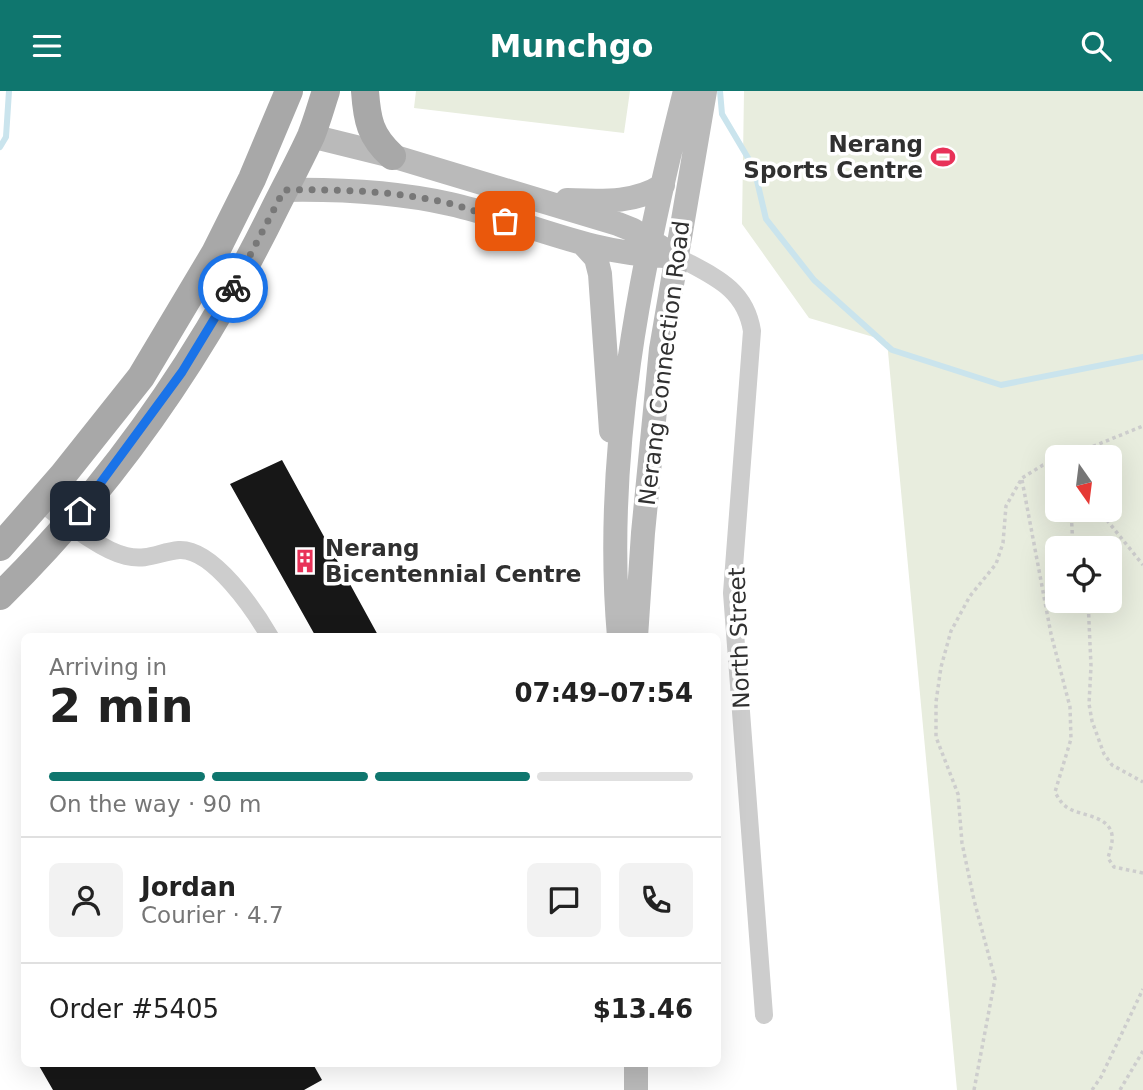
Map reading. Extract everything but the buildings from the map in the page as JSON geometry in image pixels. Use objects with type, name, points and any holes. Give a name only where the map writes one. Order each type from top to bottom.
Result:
[{"type":"main road","points":[[0,547],[141,377],[215,253],[252,179],[289,91]]},
{"type":"main road","points":[[0,596],[70,524],[112,471],[182,372],[219,314],[284,190],[311,136],[326,91]]},
{"type":"main road","points":[[365,91],[370,129],[378,144],[392,156]]},
{"type":"main road","name":"Nerang Connection Road","points":[[619,633],[616,505],[629,364],[650,248],[685,91]]},
{"type":"main road","name":"Nerang Connection Road","points":[[636,633],[661,349],[705,91]]},
{"type":"main road","points":[[252,179],[282,148],[311,136]]},
{"type":"main road","name":"North Street","points":[[311,136],[392,156],[618,224],[650,248],[676,256]]},
{"type":"main road","points":[[538,200],[626,199],[641,197],[663,185]]},
{"type":"main road","name":"North Street","points":[[284,190],[329,189],[416,198],[452,204],[609,251],[650,248]]},
{"type":"main road","points":[[584,245],[596,258],[600,274],[616,505]]},
{"type":"main road","points":[[636,1067],[636,1090]]},
{"type":"street","name":"North Street","points":[[676,256],[718,279],[737,293],[750,316],[752,331],[732,593],[764,1015]]},
{"type":"street","points":[[39,501],[107,548],[127,556],[149,558],[181,550],[199,555],[224,573],[268,633]]},
{"type":"path","points":[[1096,445],[1143,426]]},
{"type":"path","points":[[974,1090],[995,979],[962,843],[958,795],[936,737],[936,702],[941,667],[951,631],[970,596],[996,563],[1003,543],[1006,506],[1022,478],[1045,464]]},
{"type":"path","points":[[1022,478],[1051,634],[1070,707],[1071,739],[1055,792],[1068,809],[1100,820],[1110,829],[1113,837],[1108,858],[1114,867],[1143,873]]},
{"type":"path","points":[[1108,522],[1143,565]]},
{"type":"path","points":[[1089,613],[1091,666],[1089,704],[1092,721],[1104,754],[1112,765],[1143,782]]},
{"type":"path","points":[[1092,1090],[1101,1077],[1143,989]]},
{"type":"path","points":[[1120,1090],[1143,1051]]},
{"type":"shaded area","points":[[416,91],[630,91],[624,133],[414,108]]},
{"type":"shaded area","points":[[744,91],[1143,91],[1143,1090],[957,1090],[887,341],[809,318],[742,224]]},
{"type":"waterway","points":[[0,147],[6,137],[9,91]]},
{"type":"waterway","points":[[720,91],[722,114],[754,168],[766,219],[814,280],[892,350],[1001,385],[1143,357]]},
{"type":"way so far","points":[[233,288],[284,190],[329,189],[404,195],[452,204],[505,221]]},
{"type":"place","name":"Nerang Sports Centre","points":[[943,157]]},
{"type":"place","name":"Nerang Bicentennial Centre","points":[[305,561]]},
{"type":"route","points":[[80,511],[182,372],[233,288]]}]
